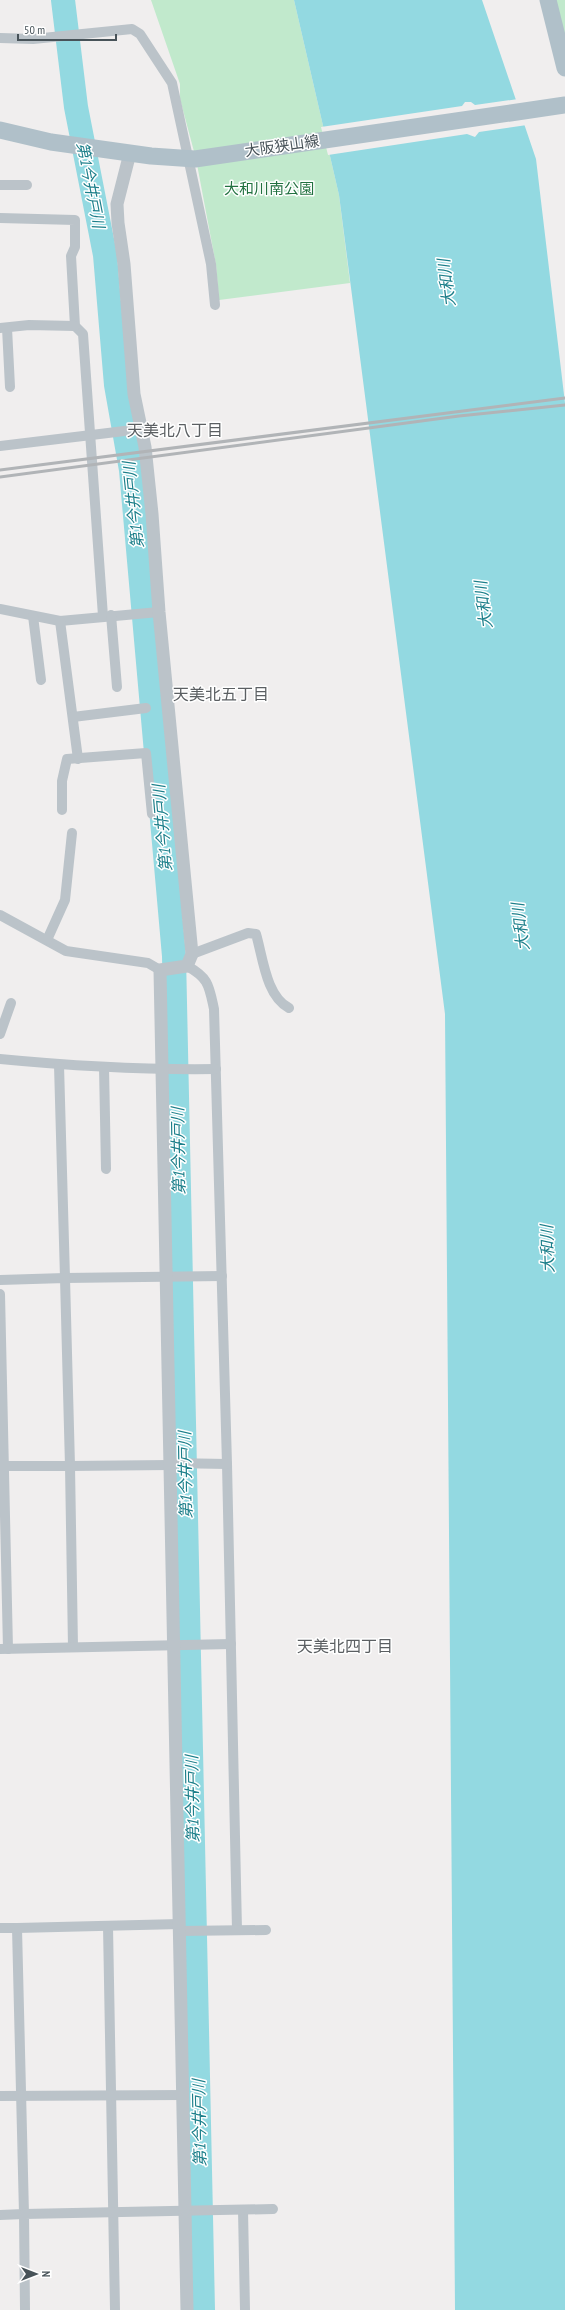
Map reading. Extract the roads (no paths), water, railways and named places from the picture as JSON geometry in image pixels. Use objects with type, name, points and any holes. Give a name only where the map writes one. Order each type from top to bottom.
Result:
[{"type":"main road","points":[[548,0],[565,68]]},
{"type":"main road","name":"大阪狭山線","points":[[0,130],[51,142],[130,153],[191,159],[563,105]]},
{"type":"street","points":[[0,38],[33,39],[132,29],[140,34],[172,83],[191,159],[210,264],[215,305]]},
{"type":"street","points":[[130,153],[117,204],[118,223],[124,264],[136,429],[152,514],[155,612],[188,962],[202,974],[210,990],[214,1009],[227,1464],[236,1930]]},
{"type":"street","points":[[0,185],[27,185]]},
{"type":"street","points":[[0,218],[75,220],[75,247],[71,256],[75,326],[82,334],[88,433],[107,615],[117,687]]},
{"type":"street","points":[[10,387],[3,328],[28,325],[75,326]]},
{"type":"street","points":[[0,446],[88,433],[136,429]]},
{"type":"street","points":[[0,609],[60,621],[107,615],[155,612]]},
{"type":"street","points":[[33,616],[41,680]]},
{"type":"street","points":[[60,621],[78,759]]},
{"type":"street","points":[[73,717],[146,708]]},
{"type":"street","points":[[62,810],[62,781],[67,759],[146,753],[152,814]]},
{"type":"street","points":[[47,940],[65,900],[72,833]]},
{"type":"street","points":[[0,915],[66,951],[148,963],[161,970],[188,962],[248,933],[256,934],[271,987],[280,1004],[289,1008]]},
{"type":"street","points":[[161,970],[166,1276],[187,2212],[187,2310]]},
{"type":"street","points":[[0,1034],[11,1004]]},
{"type":"street","points":[[0,1059],[59,1065],[162,1070],[215,1069]]},
{"type":"street","points":[[59,1065],[70,1466],[72,1647]]},
{"type":"street","points":[[104,1067],[106,1169]]},
{"type":"street","points":[[0,1280],[221,1276]]},
{"type":"street","points":[[0,1294],[4,1649],[230,1644]]},
{"type":"street","points":[[2,1466],[227,1464]]},
{"type":"street","points":[[0,1928],[108,1926],[266,1930]]},
{"type":"street","points":[[108,1926],[115,2310]]},
{"type":"street","points":[[17,1928],[25,2310]]},
{"type":"street","points":[[0,2096],[184,2095]]},
{"type":"street","points":[[0,2215],[273,2209]]},
{"type":"street","points":[[242,2210],[245,2310]]},
{"type":"water","name":"大和川","points":[[294,0],[482,0],[536,159],[565,403],[565,2310],[455,2310],[445,1014],[339,195]]},
{"type":"waterway","name":"第1今井戸川","points":[[63,0],[76,107],[105,255],[116,385],[131,470],[174,956],[203,2310]]},
{"type":"railway","points":[[0,470],[565,398]]},
{"type":"railway","points":[[0,477],[459,416],[565,405]]},
{"type":"district","name":"天美北八丁目","points":[[175,430]]},
{"type":"district","name":"天美北五丁目","points":[[221,694]]},
{"type":"district","name":"天美北四丁目","points":[[345,1646]]},
{"type":"park label","name":"大和川南公園","points":[[269,189]]}]
